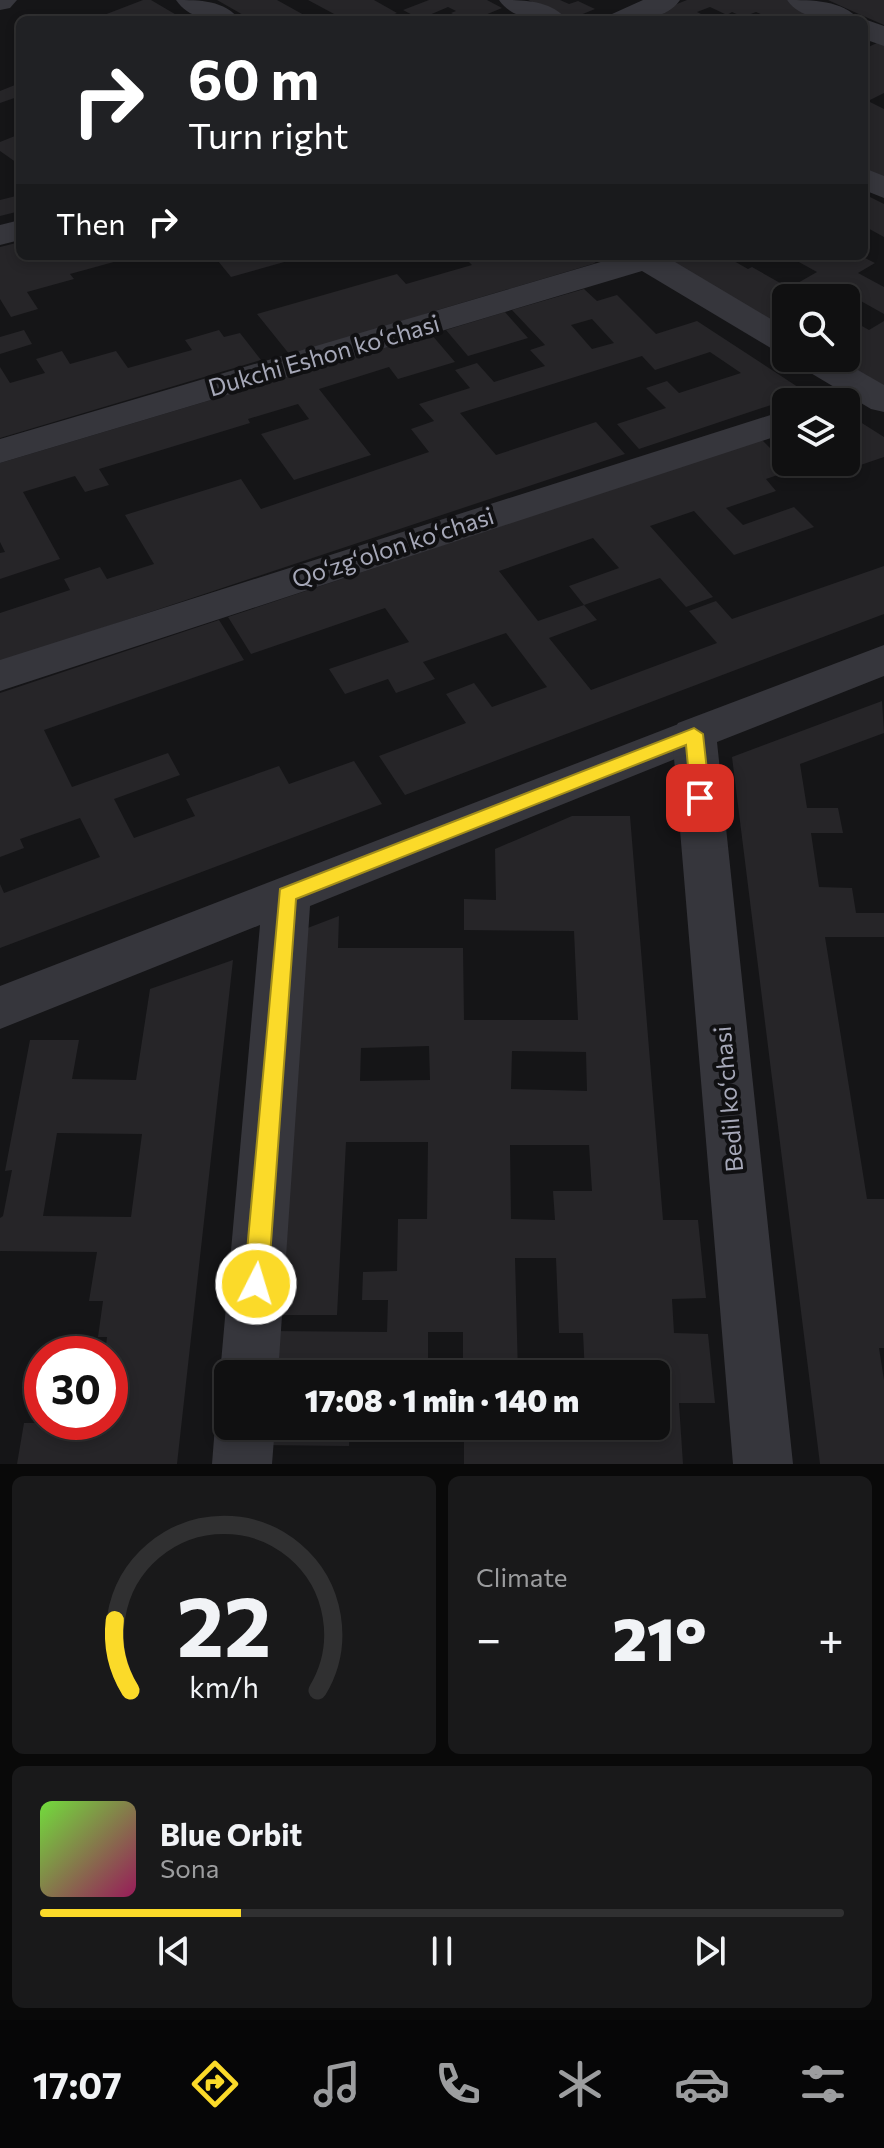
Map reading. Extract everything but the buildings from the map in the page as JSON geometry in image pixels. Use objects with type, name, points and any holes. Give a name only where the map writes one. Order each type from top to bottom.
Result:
[{"type":"street","points":[[190,0],[219,16]]},
{"type":"street","points":[[513,0],[545,16]]},
{"type":"street","points":[[631,16],[666,0]]},
{"type":"street","points":[[801,0],[836,16]]},
{"type":"street","name":"Dukchi Eshon koʻchasi","points":[[0,451],[637,260]]},
{"type":"street","points":[[647,260],[772,335]]},
{"type":"street","points":[[829,372],[848,388]]},
{"type":"street","name":"Qoʻzgʻolon koʻchasi","points":[[0,676],[772,426]]},
{"type":"street","points":[[0,1008],[884,660]]},
{"type":"street","name":"Bedil koʻchasi","points":[[694,734],[763,1464]]},
{"type":"street","points":[[250,1360],[287,895]]},
{"type":"street","points":[[242,1464],[244,1440]]},
{"type":"route","points":[[256,1284],[287,895],[694,734],[700,798]]}]
